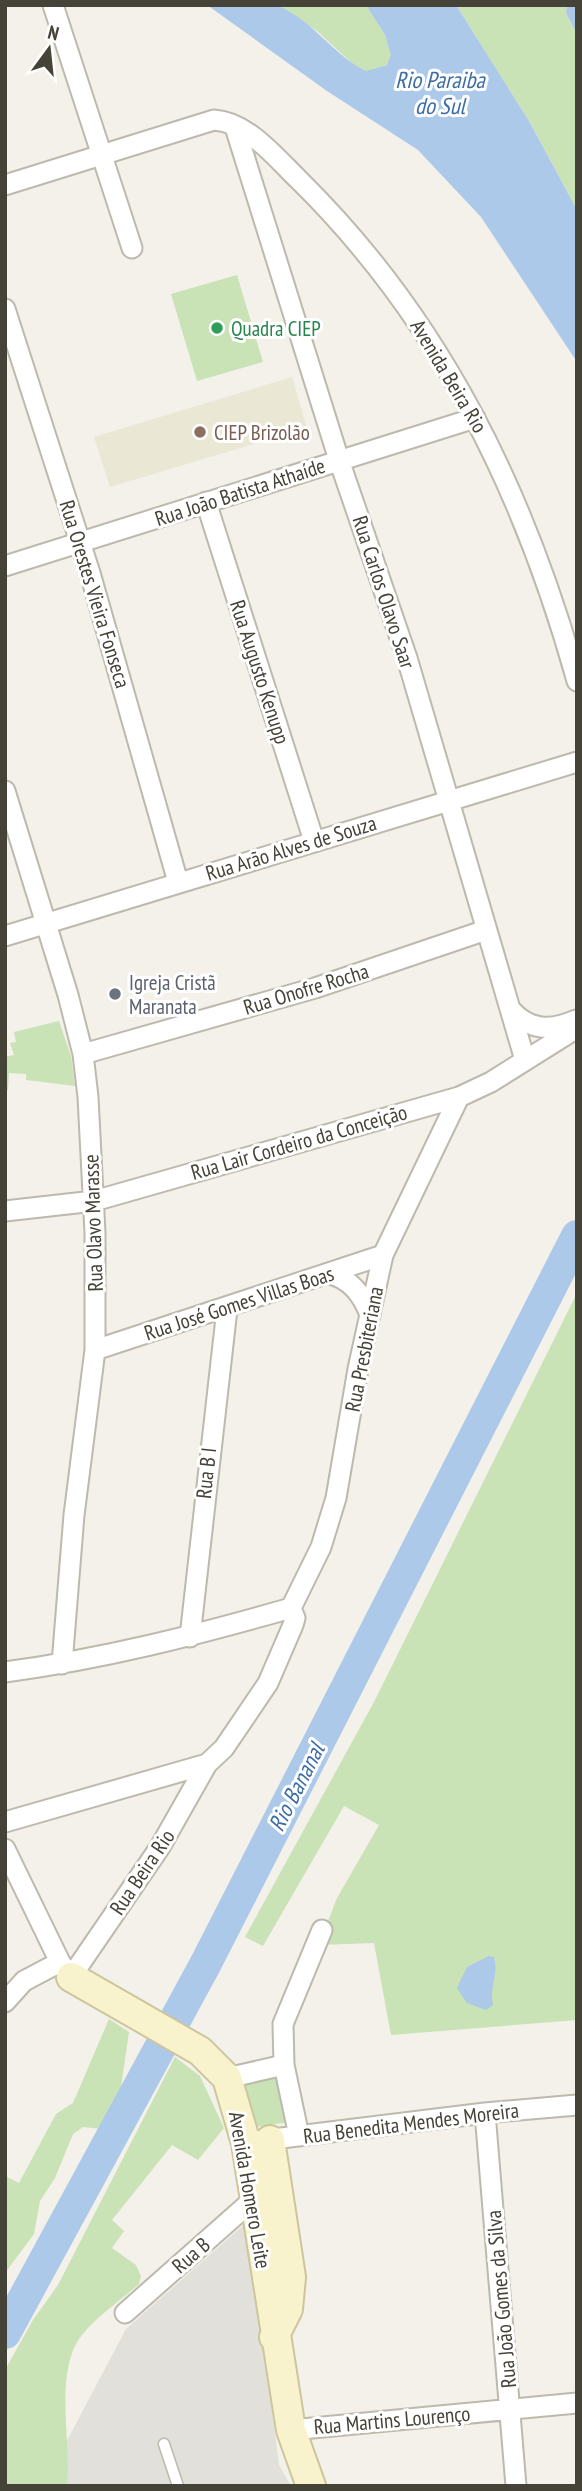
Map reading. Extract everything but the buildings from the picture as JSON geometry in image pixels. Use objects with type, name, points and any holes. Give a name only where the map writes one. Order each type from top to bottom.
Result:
[{"type":"street","points":[[53,5],[132,248]]},
{"type":"street","points":[[5,186],[102,158],[205,122],[221,121],[236,127]]},
{"type":"street","name":"Avenida Beira Rio","points":[[236,127],[269,150],[361,246],[422,327],[510,485],[529,532],[577,681]]},
{"type":"street","name":"Rua Carlos Olavo Saar","points":[[236,127],[339,460],[407,659],[525,1060]]},
{"type":"street","name":"Rua Orestes Vieira Fonseca","points":[[5,309],[80,544],[178,882]]},
{"type":"street","name":"Rua João Batista Athaíde","points":[[5,566],[475,418]]},
{"type":"street","name":"Rua Augusto Kenupp","points":[[206,502],[314,841]]},
{"type":"street","name":"Rua Arão Alves de Souza","points":[[5,936],[47,921],[577,762]]},
{"type":"street","name":"Rua Olavo Marasse","points":[[5,791],[47,921],[83,1054],[94,1201],[95,1350],[74,1515],[62,1664]]},
{"type":"street","name":"Rua Onofre Rocha","points":[[83,1054],[315,988],[486,930]]},
{"type":"street","points":[[511,1010],[523,1023],[534,1027],[553,1028],[577,1019]]},
{"type":"street","name":"Rua Lair Cordeiro da Conceição","points":[[5,1211],[94,1201],[459,1097],[577,1028]]},
{"type":"street","name":"Rua Presbiteriana","points":[[207,1764],[224,1748],[268,1683],[293,1625],[295,1618],[291,1608],[321,1548],[336,1498],[383,1255],[459,1097]]},
{"type":"street","name":"Rua José Gomes Villas Boas","points":[[95,1350],[227,1309],[383,1255]]},
{"type":"street","points":[[330,1273],[343,1278],[354,1288],[370,1315]]},
{"type":"street","name":"Rua B I","points":[[190,1637],[227,1309]]},
{"type":"street","points":[[5,1672],[62,1664],[190,1637],[291,1608]]},
{"type":"street","points":[[5,1822],[207,1764]]},
{"type":"street","name":"Rua Beira Rio","points":[[66,1969],[160,1847],[207,1764]]},
{"type":"street","points":[[5,1849],[66,1969],[24,1981],[5,2002]]},
{"type":"street","points":[[299,2136],[284,2064],[284,2016],[321,1930]]},
{"type":"street","name":"Avenida Homero Leite","points":[[66,1969],[101,1996],[200,2051],[227,2078],[258,2141],[256,2197],[274,2337],[291,2430],[310,2486]]},
{"type":"street","points":[[227,2078],[284,2064]]},
{"type":"street","name":"Rua Benedita Mendes Moreira","points":[[258,2141],[485,2113],[577,2105]]},
{"type":"street","name":"Rua João Gomes da Silva","points":[[485,2113],[516,2486]]},
{"type":"street","points":[[258,2141],[291,2277],[288,2309],[274,2337]]},
{"type":"street","name":"Rua B","points":[[125,2313],[256,2197]]},
{"type":"street","name":"Rua Martins Lourenço","points":[[291,2430],[577,2403]]},
{"type":"lane","points":[[164,2444],[178,2486]]},
{"type":"shaded area","name":"CIEP Brizolão","points":[[292,377],[307,428],[110,487],[94,437]]},
{"type":"shaded area","points":[[248,2221],[279,2465],[291,2486],[43,2486],[126,2329]]},
{"type":"green space","points":[[277,5],[366,5],[385,35],[392,56],[387,65],[366,71],[355,66],[317,31]]},
{"type":"green space","points":[[456,5],[567,5],[566,13],[577,34],[577,210],[529,121]]},
{"type":"green space","name":"Quadra CIEP","points":[[237,275],[263,362],[197,381],[171,294]]},
{"type":"green space","points":[[59,1021],[71,1056],[75,1086],[26,1080],[26,1074],[9,1073],[8,1090],[5,1090],[5,1057],[14,1055],[10,1043],[16,1042],[14,1032]]},
{"type":"green space","points":[[577,1293],[577,2020],[391,2035],[374,1943],[319,1945],[337,1898],[379,1825],[344,1806],[263,1946],[245,1937],[374,1702]]},
{"type":"green space","points":[[109,2019],[129,2032],[116,2121],[111,2130],[83,2127],[73,2134],[55,2178],[40,2201],[34,2234],[5,2273],[5,2176],[19,2183],[56,2114],[73,2103]]},
{"type":"green space","points":[[175,2057],[200,2076],[224,2128],[198,2160],[172,2145],[112,2220],[124,2231],[112,2248],[136,2265],[141,2276],[139,2284],[88,2328],[73,2350],[66,2388],[67,2486],[5,2486],[5,2370],[33,2320],[58,2285]]},
{"type":"green space","points":[[280,2075],[290,2122],[255,2127],[241,2085]]},
{"type":"water","name":"Rio Paraiba do Sul","points":[[254,3],[278,6],[302,20],[366,71],[387,65],[391,55],[385,35],[366,5],[456,5],[529,121],[577,210],[577,362],[481,217],[418,150],[327,91],[207,5]]},
{"type":"water","points":[[567,5],[577,5],[577,34],[566,13]]},
{"type":"water","points":[[489,1956],[494,1957],[495,1963],[493,2005],[486,2010],[467,2003],[457,1988],[467,1967]]},
{"type":"waterway","name":"Rio Bananal","points":[[5,2333],[206,1963],[577,1236]]},
{"type":"place","name":"Quadra CIEP","points":[[217,328]]},
{"type":"place","name":"CIEP Brizolão","points":[[200,432]]},
{"type":"place","name":"Igreja Cristã Maranata","points":[[115,994]]}]
